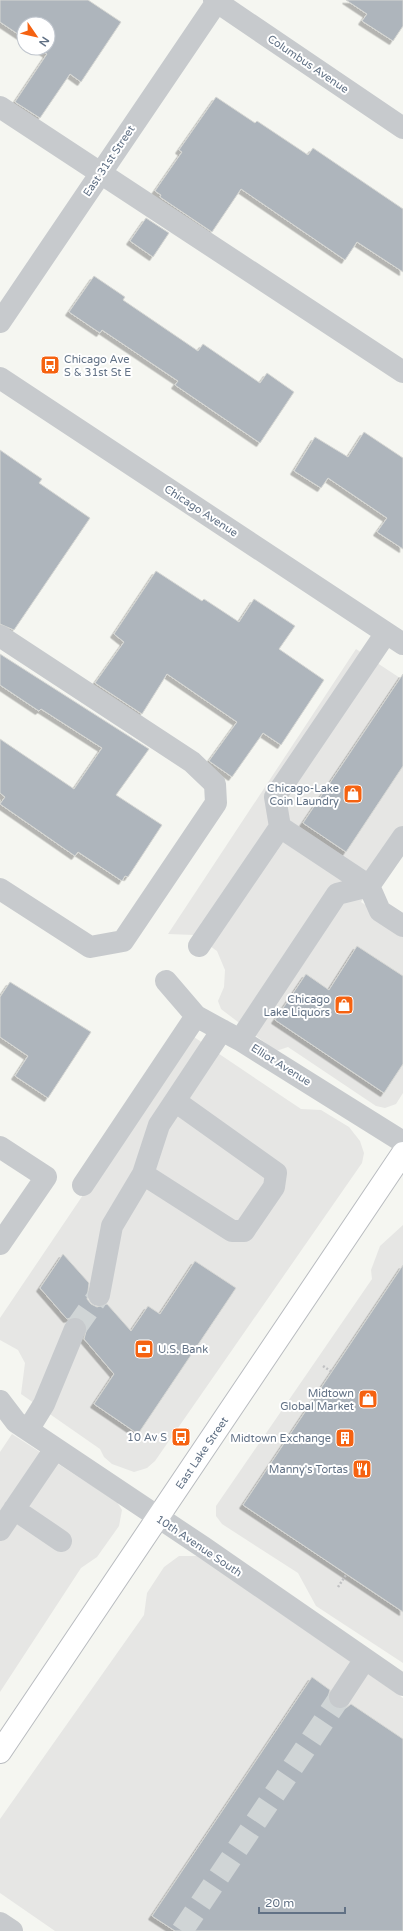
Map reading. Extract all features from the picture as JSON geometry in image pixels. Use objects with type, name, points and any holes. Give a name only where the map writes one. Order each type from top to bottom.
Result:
[{"type":"main road","name":"East Lake Street","points":[[0,1752],[403,1153]]},
{"type":"street","name":"Columbus Avenue","points":[[216,1],[403,128]]},
{"type":"street","name":"East 31st Street","points":[[0,322],[216,1]]},
{"type":"street","points":[[0,107],[403,372]]},
{"type":"street","name":"Chicago Avenue","points":[[0,378],[395,639]]},
{"type":"street","points":[[0,636],[192,762],[215,784],[216,803],[123,941],[90,947],[0,889]]},
{"type":"street","points":[[199,946],[280,827],[275,797],[395,639]]},
{"type":"street","points":[[280,827],[370,886],[380,911],[403,926]]},
{"type":"street","points":[[99,1295],[112,1226],[144,1174],[160,1125],[175,1101],[231,1035],[337,894],[370,886],[403,837]]},
{"type":"street","name":"Elliot Avenue","points":[[166,981],[196,1016],[231,1035],[403,1142]]},
{"type":"street","points":[[83,1185],[196,1016]]},
{"type":"street","points":[[144,1174],[232,1231],[244,1230],[274,1187],[276,1173],[175,1101]]},
{"type":"street","points":[[0,1147],[46,1177],[0,1244]]},
{"type":"street","points":[[28,1430],[44,1404],[75,1329]]},
{"type":"street","name":"10th Avenue South","points":[[0,1402],[16,1422],[203,1547],[403,1685]]},
{"type":"street","points":[[0,1530],[55,1449]]},
{"type":"street","points":[[14,1509],[61,1541]]},
{"type":"street","points":[[340,1697],[365,1659]]},
{"type":"street","points":[[0,1923],[12,1931]]},
{"type":"path","points":[[323,1366],[332,1372]]},
{"type":"path","points":[[338,1587],[346,1574]]},
{"type":"shaded area","points":[[356,649],[403,680],[403,840],[361,902],[403,929],[403,1093],[396,1104],[385,1108],[376,1106],[288,1047],[276,1051],[221,1009],[218,1001],[224,987],[225,970],[217,951],[194,935],[168,934]]},
{"type":"shaded area","points":[[191,1035],[301,1109],[321,1110],[349,1127],[360,1141],[364,1153],[362,1163],[155,1461],[147,1468],[134,1472],[112,1464],[104,1457],[100,1449],[21,1394],[25,1363],[18,1350],[0,1340],[0,1318]]},
{"type":"shaded area","name":"Midtown Exchange","points":[[403,1225],[403,1663],[316,1606],[298,1573],[222,1524],[216,1516],[216,1506],[372,1279],[371,1270],[380,1246]]},
{"type":"shaded area","points":[[12,1434],[117,1502],[122,1510],[119,1526],[97,1557],[81,1568],[0,1692],[0,1452]]},
{"type":"shaded area","points":[[179,1556],[198,1556],[403,1698],[403,1931],[55,1931],[0,1893],[0,1819],[144,1615],[147,1593],[164,1567]]},
{"type":"building","points":[[0,0],[88,0],[121,22],[81,82],[70,74],[40,118],[15,102],[46,56],[56,56],[56,16],[16,16],[16,33],[0,22]]},
{"type":"building","points":[[346,0],[403,0],[403,26],[393,41],[362,21],[367,14]]},
{"type":"building","points":[[216,97],[255,123],[257,121],[308,155],[313,148],[403,209],[403,272],[357,242],[345,260],[241,189],[212,232],[160,197],[161,195],[155,191],[182,152],[179,150]]},
{"type":"building","points":[[146,218],[169,233],[153,257],[130,241]]},
{"type":"building","points":[[94,276],[125,297],[123,300],[198,351],[203,344],[260,383],[267,373],[294,392],[260,443],[175,385],[178,381],[102,330],[100,333],[69,312]]},
{"type":"building","points":[[364,432],[403,458],[403,549],[377,532],[387,518],[328,478],[321,488],[294,471],[315,437],[348,457]]},
{"type":"building","points":[[0,450],[42,479],[39,483],[90,518],[14,630],[0,624]]},
{"type":"building","points":[[156,571],[202,601],[204,599],[239,622],[254,599],[295,626],[279,649],[324,680],[281,745],[263,733],[232,777],[209,761],[237,722],[167,674],[142,714],[95,683],[124,642],[114,634]]},
{"type":"building","points":[[0,654],[149,749],[116,795],[162,825],[128,877],[125,876],[122,881],[78,852],[75,856],[0,804],[5,797],[0,793],[0,739],[74,789],[102,748],[41,709],[39,711],[0,685]]},
{"type":"building","name":"Chicago-Lake Coin Laundry","points":[[403,674],[403,766],[346,852],[303,823]]},
{"type":"building","name":"Chicago Lake Liquors","points":[[357,946],[403,976],[403,1064],[384,1093],[275,1020],[306,974],[329,990]]},
{"type":"building","points":[[10,982],[91,1032],[48,1098],[15,1076],[28,1056],[0,1037],[0,997]]},
{"type":"building","name":"U.S. Bank","points":[[63,1254],[89,1283],[87,1299],[91,1304],[97,1307],[107,1304],[131,1331],[148,1306],[160,1314],[195,1261],[236,1288],[138,1434],[94,1404],[114,1374],[84,1339],[87,1328],[85,1321],[74,1317],[67,1319],[40,1288]]},
{"type":"building","name":"Midtown Global Market","points":[[403,1265],[403,1612],[243,1505]]},
{"type":"building","points":[[312,1677],[330,1690],[328,1697],[329,1702],[333,1707],[340,1709],[346,1708],[351,1704],[403,1739],[403,1931],[175,1931],[152,1916]]},
{"type":"tunnel","points":[[75,1329],[99,1295]]},
{"type":"tunnel","points":[[182,1931],[340,1697]]},
{"type":"place","name":"Chicago Ave S & 31st St E","points":[[50,365]]},
{"type":"place","name":"Chicago-Lake Coin Laundry","points":[[353,794]]},
{"type":"place","name":"Chicago Lake Liquors","points":[[344,1005]]},
{"type":"place","name":"U.S. Bank","points":[[144,1349]]},
{"type":"place","name":"Midtown Global Market","points":[[368,1399]]},
{"type":"place","name":"10 Av S","points":[[181,1437]]},
{"type":"place","name":"Midtown Exchange","points":[[345,1438]]},
{"type":"place","name":"Manny's Tortas","points":[[362,1469]]}]
